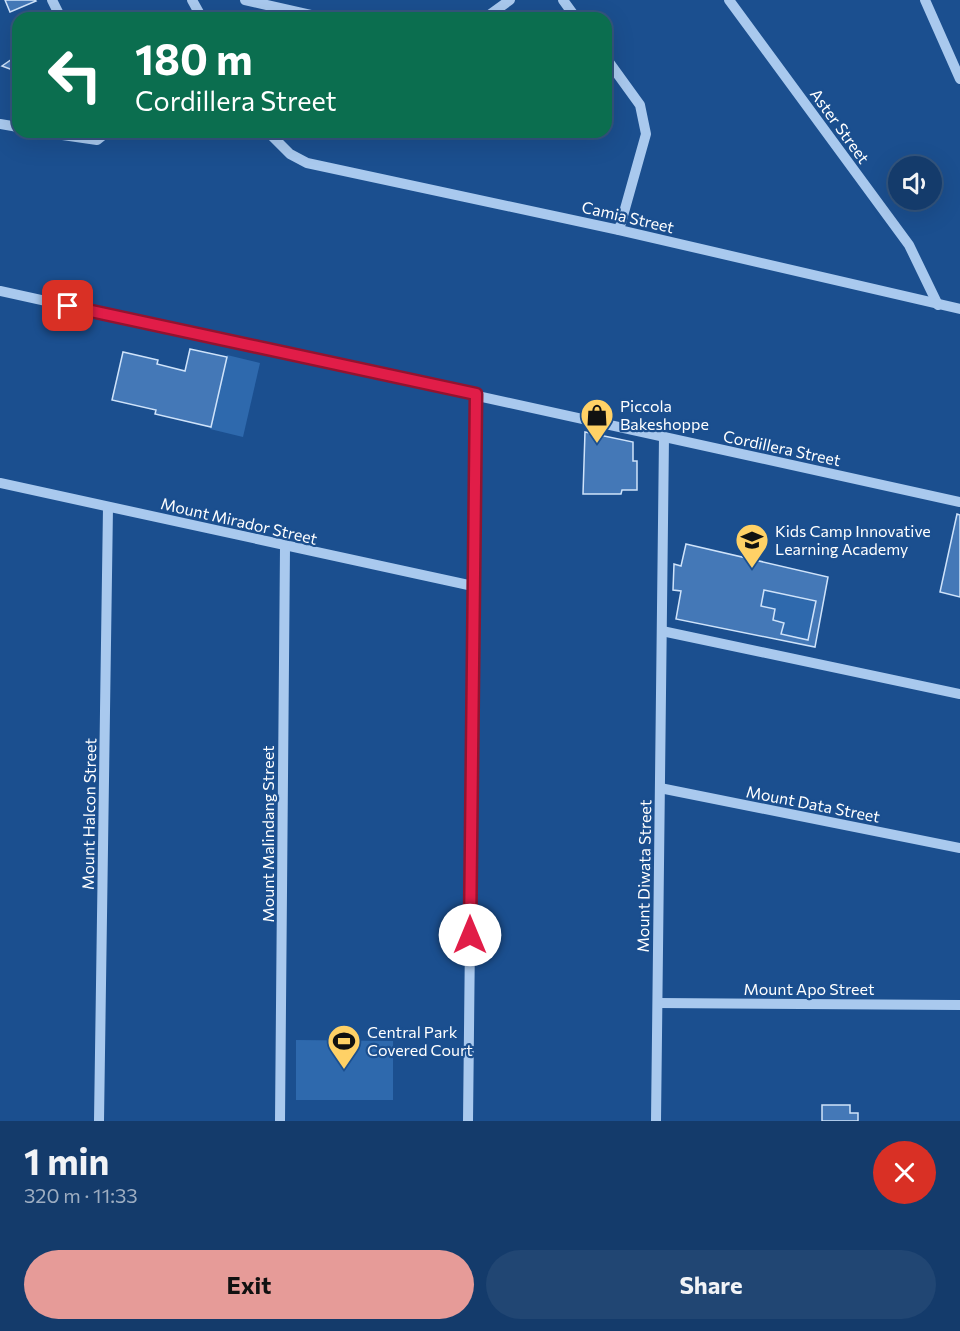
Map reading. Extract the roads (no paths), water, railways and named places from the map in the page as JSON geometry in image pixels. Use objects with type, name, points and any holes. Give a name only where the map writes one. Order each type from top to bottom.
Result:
[{"type":"street","points":[[245,0],[298,12]]},
{"type":"street","points":[[493,12],[510,0]]},
{"type":"street","name":"Aster Street","points":[[729,0],[909,245],[938,305]]},
{"type":"street","points":[[925,0],[960,80]]},
{"type":"street","points":[[612,65],[640,105],[646,134],[619,230]]},
{"type":"street","points":[[83,138],[97,140],[100,138]]},
{"type":"street","name":"Camia Street","points":[[274,138],[290,154],[307,163],[619,230],[960,309]]},
{"type":"street","name":"Cordillera Street","points":[[0,291],[960,502]]},
{"type":"street","points":[[468,1121],[476,394]]},
{"type":"street","name":"Mount Diwata Street","points":[[656,1121],[664,437]]},
{"type":"street","name":"Mount Mirador Street","points":[[0,483],[285,547],[473,586]]},
{"type":"street","name":"Mount Halcon Street","points":[[99,1121],[108,507]]},
{"type":"street","name":"Mount Malindang Street","points":[[280,1121],[285,547]]},
{"type":"street","points":[[662,631],[960,694]]},
{"type":"street","name":"Mount Data Street","points":[[660,788],[960,848]]},
{"type":"street","name":"Mount Apo Street","points":[[658,1003],[960,1005]]},
{"type":"place","name":"Piccola Bakeshoppe","points":[[597,444]]},
{"type":"place","name":"Kids Camp Innovative Learning Academy","points":[[752,569]]},
{"type":"place","name":"Central Park Covered Court","points":[[344,1070]]}]
